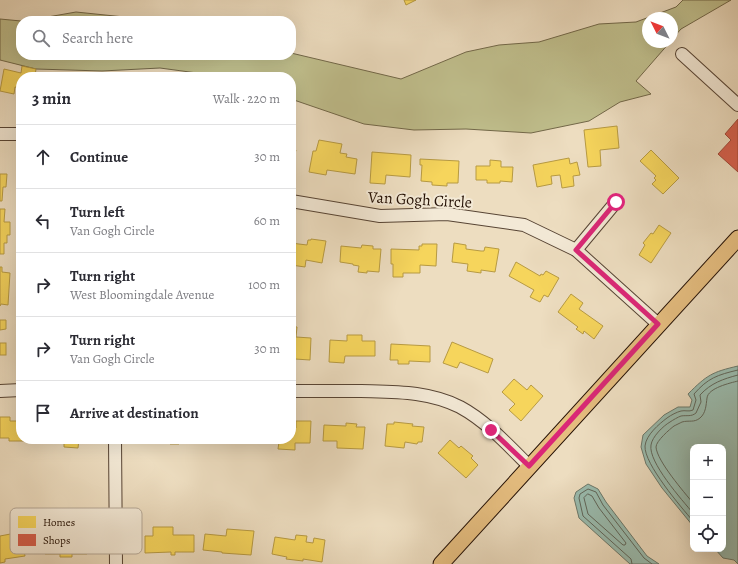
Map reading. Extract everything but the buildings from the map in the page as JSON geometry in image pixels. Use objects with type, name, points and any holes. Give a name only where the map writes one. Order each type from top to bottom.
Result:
[{"type":"main road","points":[[442,564],[529,466],[738,238]]},
{"type":"street","points":[[682,54],[738,105]]},
{"type":"street","points":[[0,134],[16,134]]},
{"type":"street","name":"Van Gogh Circle","points":[[296,202],[380,216],[447,214],[524,225],[576,250],[658,324]]},
{"type":"street","points":[[576,250],[616,202]]},
{"type":"street","points":[[0,391],[16,390]]},
{"type":"street","points":[[296,391],[405,392],[434,397],[460,408],[476,418],[529,466]]},
{"type":"street","points":[[115,444],[116,508]]},
{"type":"street","points":[[116,554],[116,564]]},
{"type":"shaded area","points":[[683,0],[731,0],[681,29],[678,32],[678,12],[663,12],[676,7]]},
{"type":"shaded area","points":[[76,12],[115,16],[53,16]]},
{"type":"shaded area","points":[[0,19],[16,21],[16,60],[296,60],[296,54],[401,79],[466,52],[499,45],[539,42],[599,24],[636,22],[642,20],[642,48],[665,48],[636,81],[651,94],[620,102],[589,121],[531,133],[466,129],[414,130],[364,124],[296,101],[296,72],[190,72],[160,68],[102,71],[36,69],[0,60]]},
{"type":"water","points":[[738,366],[738,564],[734,560],[723,558],[718,552],[726,552],[726,444],[690,444],[690,522],[662,488],[646,464],[641,447],[643,435],[664,415],[678,407],[690,407],[692,400],[688,394],[705,378],[722,370]]},
{"type":"water","points":[[588,484],[598,489],[606,502],[647,556],[659,564],[630,564],[579,518],[574,498],[576,492]]},
{"type":"route","points":[[491,430],[529,466],[658,324],[576,250],[616,202]]}]
